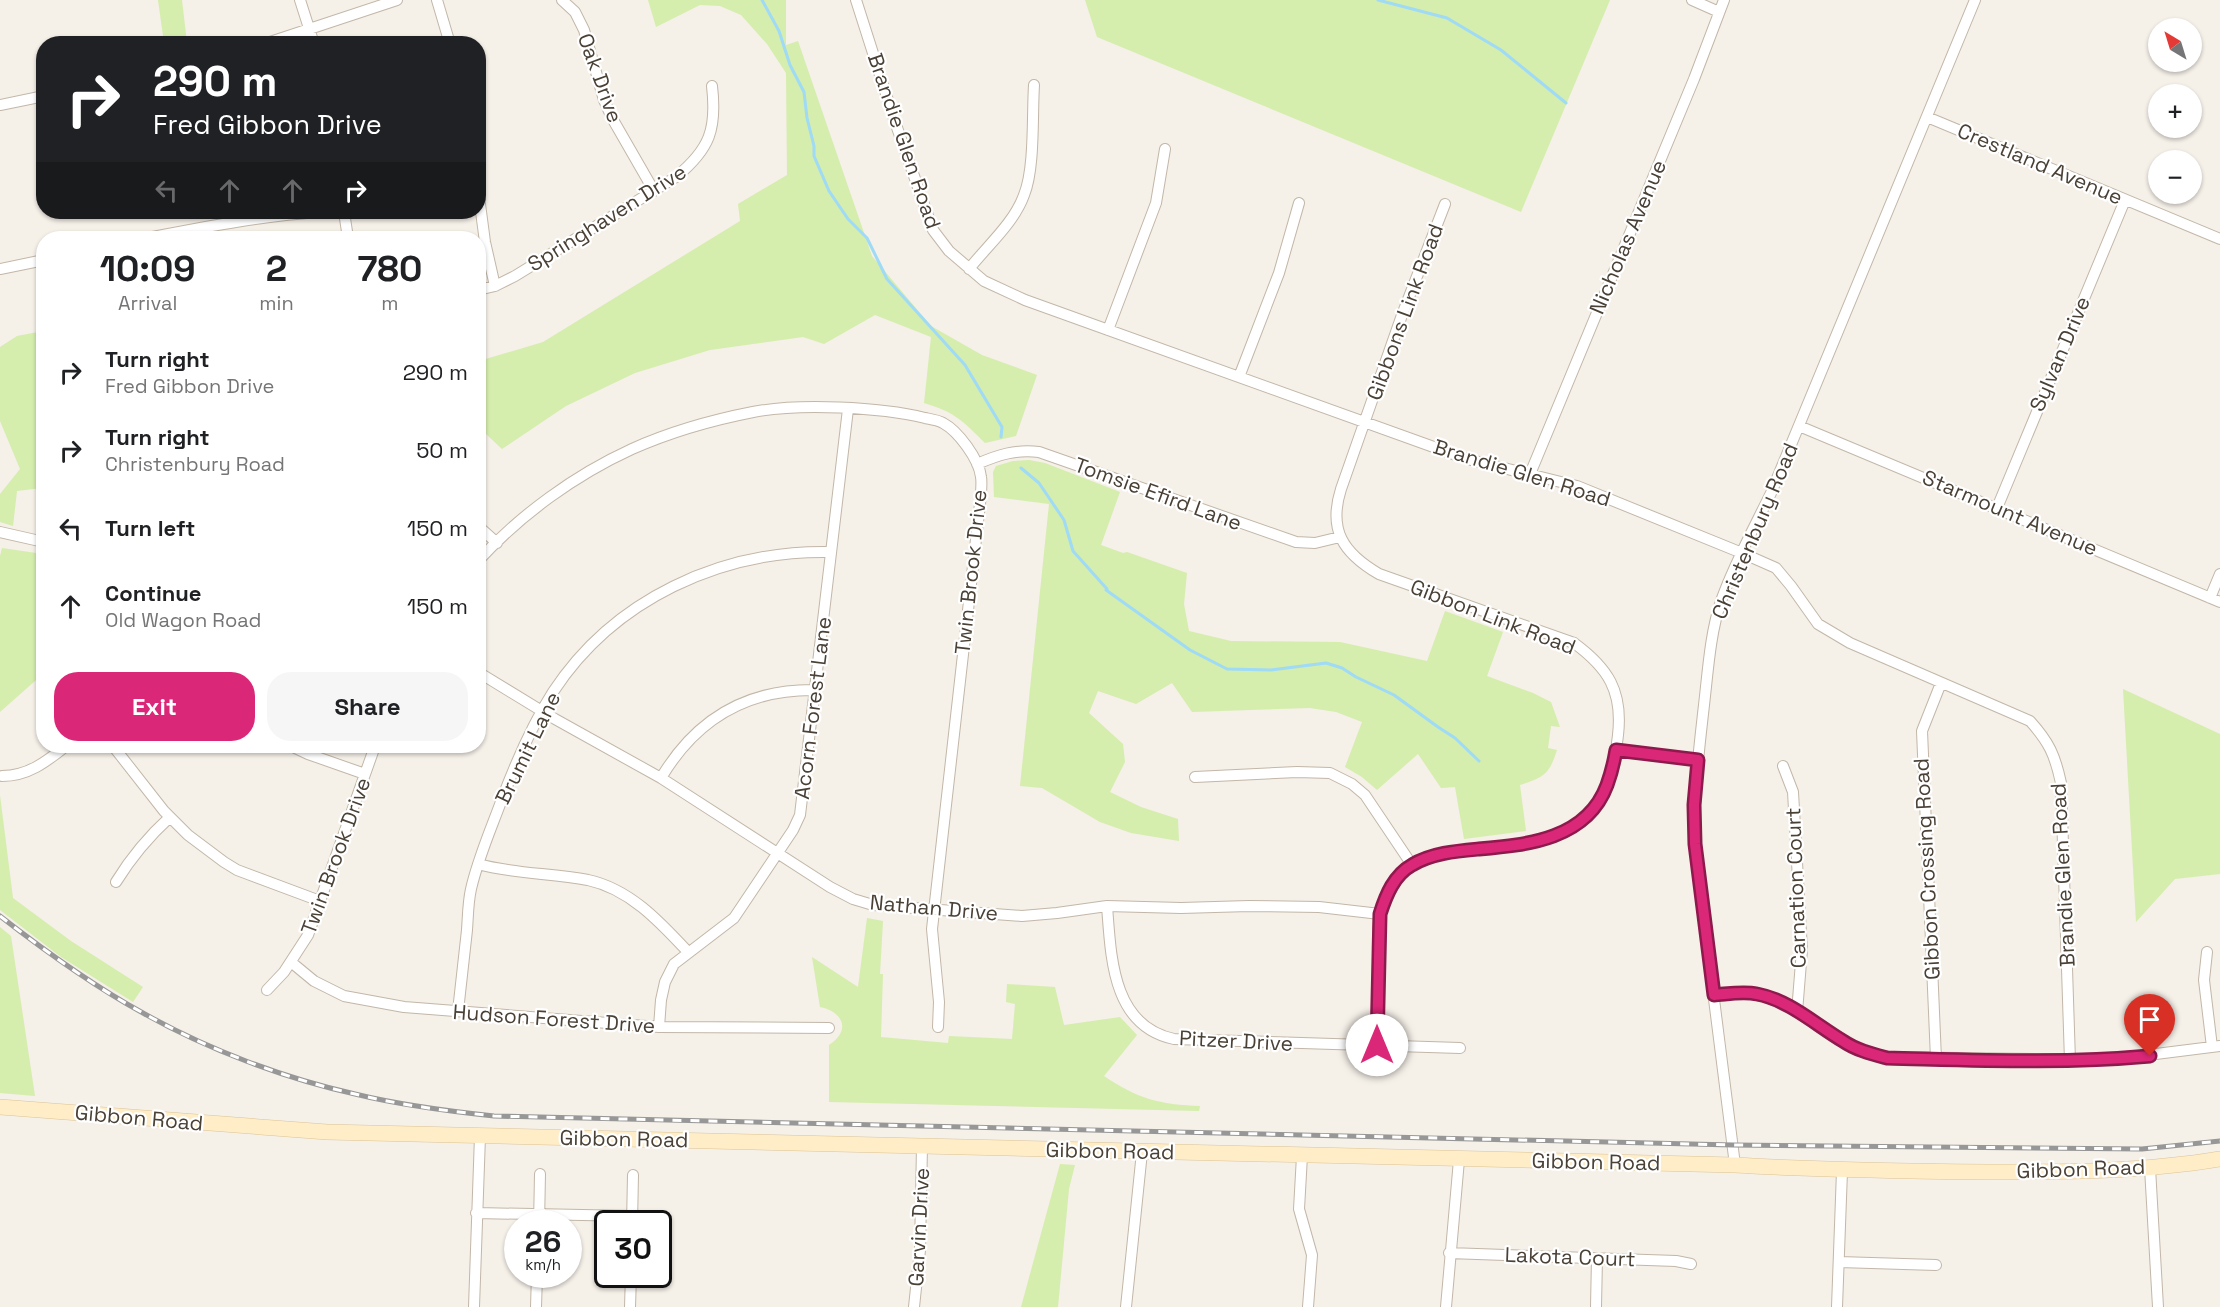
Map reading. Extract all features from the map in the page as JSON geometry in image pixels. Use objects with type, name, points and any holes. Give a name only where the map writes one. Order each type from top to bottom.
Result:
[{"type":"main road","name":"Gibbon Road","points":[[0,1107],[294,1130],[1735,1166],[1842,1171],[2073,1172],[2150,1168],[2220,1159]]},
{"type":"street","points":[[300,0],[311,36]]},
{"type":"street","points":[[288,36],[397,0]]},
{"type":"street","points":[[436,0],[447,36]]},
{"type":"street","name":"Oak Drive","points":[[562,0],[575,12],[584,30],[604,100],[654,190]]},
{"type":"street","name":"Brandie Glen Road","points":[[856,0],[926,214],[939,241],[969,269],[995,288],[1467,459],[1496,468],[1577,486],[1742,553],[1776,568],[1818,624],[1850,644],[2030,721],[2046,738],[2055,757],[2061,783],[2070,1060]]},
{"type":"street","points":[[1692,0],[1719,12]]},
{"type":"street","name":"Nicholas Avenue","points":[[1530,474],[1724,0]]},
{"type":"street","name":"Christenbury Road","points":[[1735,1166],[1695,844],[1694,805],[1698,760],[1710,651],[1716,621],[1721,601],[1771,493],[1974,0]]},
{"type":"street","points":[[969,269],[1011,218],[1024,197],[1030,169],[1034,85]]},
{"type":"street","name":"Springhaven Drive","points":[[486,288],[515,276],[676,177],[694,162],[711,132],[714,114],[712,86]]},
{"type":"street","points":[[0,105],[36,98]]},
{"type":"street","name":"Crestland Avenue","points":[[1927,117],[2220,239]]},
{"type":"street","points":[[1108,330],[1156,203],[1165,149]]},
{"type":"street","name":"Sylvan Drive","points":[[1997,508],[2125,200]]},
{"type":"street","points":[[1239,376],[1281,265],[1299,203]]},
{"type":"street","name":"Gibbons Link Road","points":[[1365,421],[1402,315],[1445,204]]},
{"type":"street","points":[[182,231],[251,219]]},
{"type":"street","points":[[486,247],[495,286]]},
{"type":"street","points":[[0,269],[36,262]]},
{"type":"street","name":"Twin Brook Drive","points":[[486,553],[525,517],[573,482],[632,449],[675,432],[755,412],[803,408],[905,413],[942,422],[961,437],[977,464],[981,476],[981,495],[932,929],[939,1002],[938,1027]]},
{"type":"street","name":"Acorn Forest Lane","points":[[659,1027],[665,982],[674,964],[734,918],[793,830],[800,815],[848,409]]},
{"type":"street","points":[[1340,537],[1336,518],[1337,503],[1365,421]]},
{"type":"street","name":"Starmount Avenue","points":[[1799,426],[2215,600]]},
{"type":"street","name":"Tomsie Efird Lane","points":[[977,464],[1005,453],[1023,450],[1039,452],[1296,542],[1316,543],[1340,537]]},
{"type":"street","points":[[0,532],[36,540]]},
{"type":"street","points":[[486,533],[497,543]]},
{"type":"street","name":"Gibbon Link Road","points":[[1340,537],[1347,550],[1362,564],[1379,574],[1574,643],[1603,667],[1619,706],[1616,750],[1607,787],[1582,821],[1561,834],[1536,842],[1436,855],[1412,865],[1390,888],[1380,914],[1377,1045]]},
{"type":"street","name":"Brumit Lane","points":[[458,1011],[471,891],[477,864],[518,760],[553,692],[583,655],[619,622],[658,594],[703,573],[756,557],[784,553],[830,552]]},
{"type":"street","points":[[2215,600],[2220,574]]},
{"type":"street","name":"Nathan Drive","points":[[486,677],[661,778],[830,887],[853,899],[873,905],[1022,916],[1057,914],[1107,906],[1319,907],[1380,914]]},
{"type":"street","name":"Gibbon Crossing Road","points":[[1936,1059],[1922,731],[1941,683]]},
{"type":"street","points":[[661,778],[689,739],[719,715],[754,698],[777,692],[815,690]]},
{"type":"street","points":[[1616,750],[1698,760]]},
{"type":"street","points":[[2,776],[24,774],[57,753]]},
{"type":"street","points":[[119,753],[170,817],[188,835],[237,870],[320,901]]},
{"type":"street","points":[[306,753],[365,774]]},
{"type":"street","name":"Twin Brook Drive","points":[[267,990],[291,962],[308,935],[372,753]]},
{"type":"street","name":"Carnation Court","points":[[1783,766],[1793,792],[1802,950],[1797,1012]]},
{"type":"street","points":[[1195,777],[1287,772],[1330,773],[1352,784],[1365,795],[1412,865]]},
{"type":"street","points":[[116,882],[139,847],[170,817]]},
{"type":"street","points":[[477,864],[517,872],[589,881],[613,889],[654,916],[688,952]]},
{"type":"street","name":"Pitzer Drive","points":[[1107,906],[1110,943],[1119,993],[1138,1020],[1161,1036],[1263,1043],[1460,1048]]},
{"type":"street","points":[[1714,995],[1756,993],[1797,1012],[1865,1052],[1887,1058],[2108,1060],[2216,1047],[2204,980],[2207,952]]},
{"type":"street","name":"Hudson Forest Drive","points":[[291,962],[315,981],[344,996],[404,1007],[659,1027],[829,1028]]},
{"type":"street","points":[[474,1307],[480,1136]]},
{"type":"street","name":"Garvin Drive","points":[[914,1307],[920,1250],[922,1146]]},
{"type":"street","points":[[1125,1307],[1142,1152]]},
{"type":"street","points":[[1302,1156],[1299,1209],[1312,1255],[1308,1307]]},
{"type":"street","points":[[1446,1307],[1459,1160]]},
{"type":"street","points":[[2150,1168],[2158,1307]]},
{"type":"street","points":[[1837,1307],[1842,1171]]},
{"type":"street","points":[[539,1210],[540,1174]]},
{"type":"street","points":[[632,1210],[633,1175]]},
{"type":"street","points":[[477,1213],[504,1216]]},
{"type":"street","name":"Lakota Court","points":[[1449,1253],[1691,1263]]},
{"type":"street","points":[[1596,1307],[1597,1258]]},
{"type":"street","points":[[1839,1262],[1936,1265]]},
{"type":"street","points":[[536,1307],[537,1288]]},
{"type":"street","points":[[630,1307],[631,1288]]},
{"type":"green space","points":[[158,0],[182,0],[186,36],[163,36]]},
{"type":"green space","points":[[648,0],[786,0],[786,45],[798,41],[872,256],[931,326],[982,355],[1037,375],[1016,436],[985,443],[958,418],[924,403],[931,337],[875,315],[824,344],[803,337],[710,350],[635,373],[566,406],[502,449],[486,434],[486,359],[543,342],[740,221],[738,204],[787,175],[786,73],[767,44],[741,15],[720,6],[700,5],[656,27]]},
{"type":"green space","points":[[1085,0],[1610,0],[1521,212],[1097,37]]},
{"type":"green space","points":[[36,332],[36,489],[17,491],[13,526],[0,522],[0,494],[20,469],[0,421],[0,347],[17,336]]},
{"type":"green space","points":[[1029,460],[1045,463],[1120,492],[1101,545],[1187,573],[1184,604],[1189,631],[1231,641],[1340,642],[1427,661],[1445,611],[1503,632],[1487,676],[1551,702],[1560,727],[1551,726],[1548,748],[1557,750],[1548,770],[1535,780],[1520,785],[1526,831],[1464,839],[1455,787],[1441,788],[1418,754],[1377,790],[1362,777],[1345,767],[1362,722],[1336,712],[1310,708],[1192,712],[1172,683],[1136,704],[1098,691],[1089,713],[1123,744],[1125,762],[1110,792],[1141,807],[1178,819],[1179,841],[1131,833],[1100,822],[1042,788],[1020,786],[1049,504],[994,497],[993,472],[996,466],[1013,461]]},
{"type":"green space","points":[[2,548],[36,553],[36,680],[0,712],[0,556]]},
{"type":"green space","points":[[2123,689],[2220,734],[2220,874],[2175,879],[2136,922]]},
{"type":"green space","points":[[0,795],[13,898],[71,941],[143,987],[133,1002],[61,957],[0,910]]},
{"type":"green space","points":[[867,918],[883,921],[880,974],[883,974],[881,1037],[948,1043],[949,1036],[1012,1039],[1015,1004],[1006,1002],[1007,984],[1055,987],[1064,1025],[1120,1017],[1137,1035],[1104,1076],[1138,1095],[1160,1102],[1200,1106],[1199,1111],[829,1102],[829,1045],[840,1034],[842,1023],[835,1013],[820,1007],[812,957],[858,987]]},
{"type":"green space","points":[[0,927],[11,936],[35,1096],[0,1093]]},
{"type":"green space","points":[[1060,1164],[1075,1165],[1069,1189],[1058,1307],[1021,1307]]},
{"type":"waterway","points":[[762,0],[779,31],[790,65],[804,92],[814,156],[829,191],[848,219],[867,238],[887,279],[965,365],[1002,427],[1001,437]]},
{"type":"waterway","points":[[1378,0],[1447,18],[1501,50],[1566,103]]},
{"type":"waterway","points":[[1021,468],[1039,483],[1064,520],[1073,551],[1106,590],[1190,650],[1227,669],[1271,670],[1326,663],[1342,668],[1394,695],[1455,738],[1479,761]]},
{"type":"railway","points":[[0,916],[105,991],[193,1039],[246,1061],[300,1080],[355,1094],[424,1107],[494,1116],[1733,1145],[2142,1149],[2220,1141]]},
{"type":"route","points":[[1377,1045],[1380,914],[1385,898],[1397,878],[1412,865],[1436,855],[1536,842],[1561,834],[1582,821],[1598,802],[1607,787],[1616,750],[1698,760],[1694,805],[1695,844],[1714,995],[1740,992],[1767,996],[1811,1019],[1845,1042],[1865,1052],[1887,1058],[2108,1060],[2150,1056]]}]
